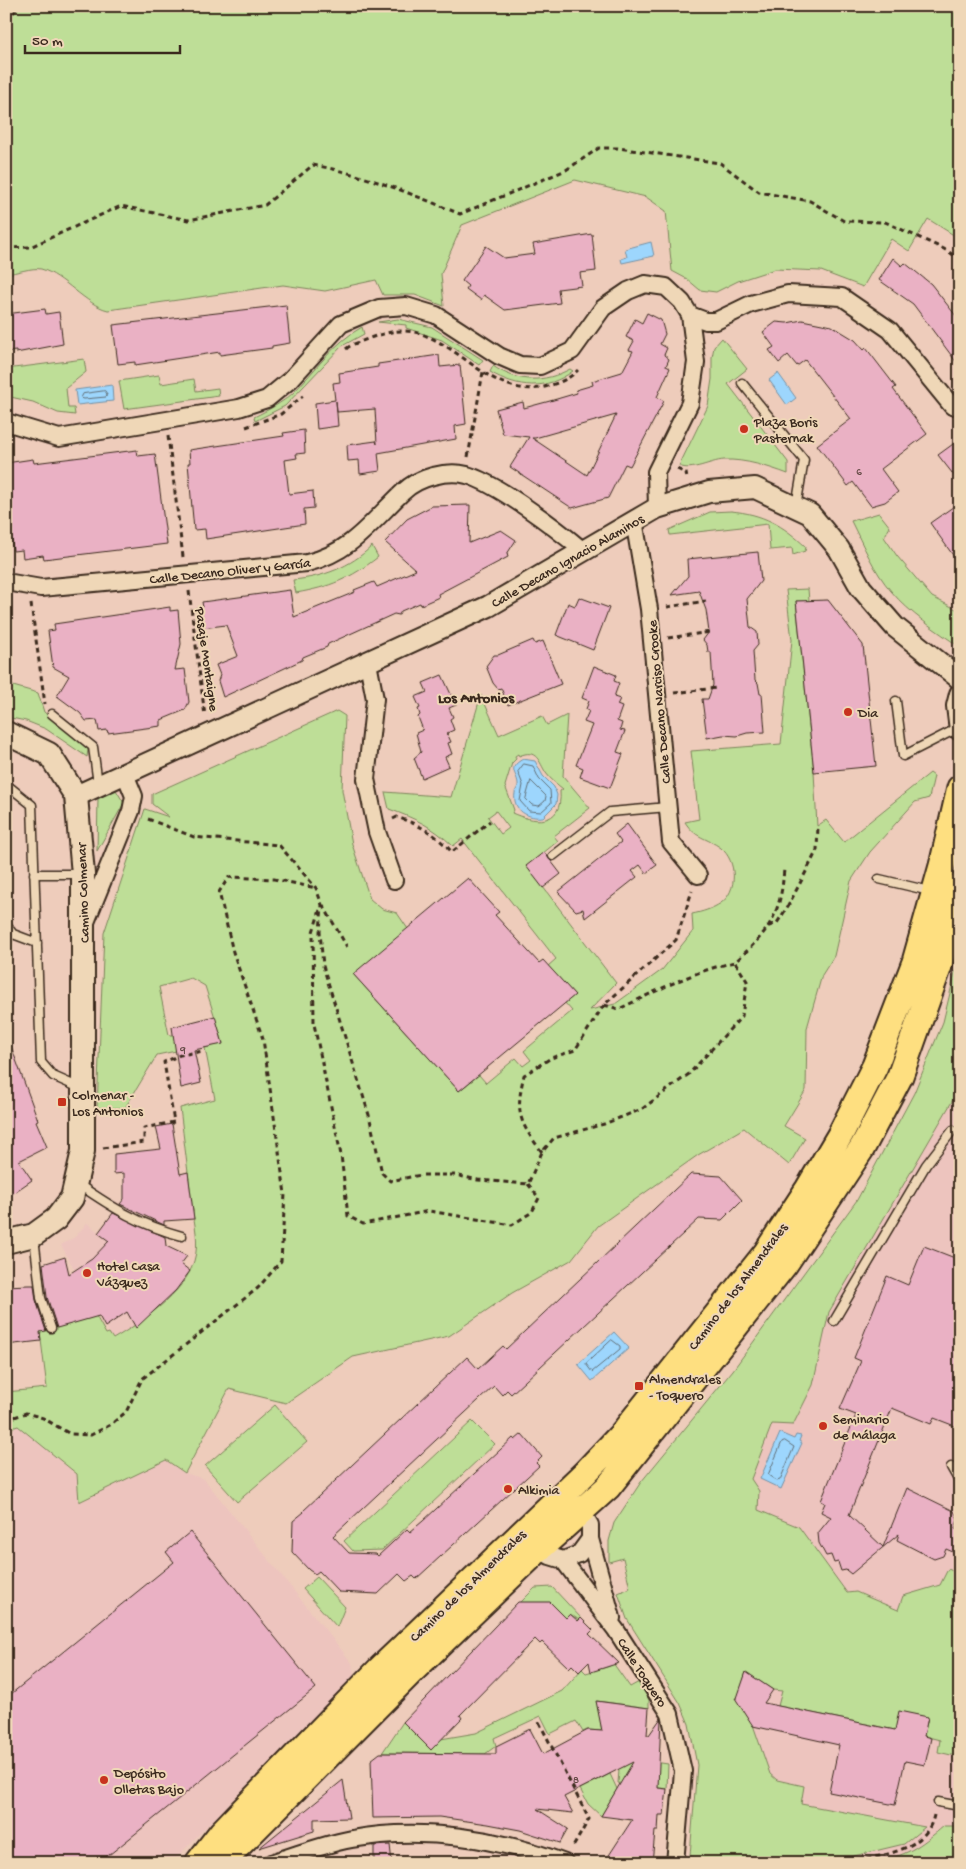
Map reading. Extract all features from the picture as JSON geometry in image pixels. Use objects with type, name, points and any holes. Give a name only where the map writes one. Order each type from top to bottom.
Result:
[{"type":"main road","name":"Camino Colmenar","points":[[6,733],[48,754],[76,796],[83,874],[84,929],[83,1151],[76,1183],[72,1198],[56,1219],[34,1235],[6,1242]]},
{"type":"main road","name":"Camino de los Almendrales","points":[[225,1863],[234,1850],[336,1747],[538,1549],[608,1487],[641,1448],[784,1264],[862,1148],[900,1076],[939,966],[953,892],[960,788]]},
{"type":"main road","name":"Camino de los Almendrales","points":[[198,1863],[222,1832],[380,1669],[567,1490],[622,1434],[766,1253],[808,1189],[840,1135],[875,1066],[915,962],[953,892]]},
{"type":"street","points":[[6,422],[58,438],[166,418],[239,408],[267,399],[290,380],[341,324],[379,308],[406,306],[436,315],[500,356],[520,365],[540,366],[572,351],[603,308],[628,291],[645,284],[666,288],[682,302],[690,315],[696,362],[690,403],[656,472],[657,508]]},
{"type":"street","points":[[690,315],[706,322],[716,321],[751,304],[788,294],[842,297],[890,330],[952,406]]},
{"type":"street","name":"Calle Decano Oliver y García","points":[[6,582],[41,588],[307,563],[326,558],[365,531],[405,490],[433,475],[465,475],[486,483],[564,535],[582,550]]},
{"type":"street","name":"Calle Decano Ignacio Alaminos","points":[[76,796],[208,737],[489,606],[582,550],[657,508],[709,492],[755,488],[810,514],[839,550],[861,588],[895,627],[960,679]]},
{"type":"street","name":"Calle Decano Narciso Crooke","points":[[634,520],[649,609],[671,842],[698,875]]},
{"type":"street","points":[[368,663],[375,699],[366,779],[377,832],[394,880]]},
{"type":"street","points":[[959,729],[956,706],[960,694]]},
{"type":"street","points":[[84,929],[132,811],[134,796],[125,774]]},
{"type":"street","points":[[567,1490],[583,1511]]},
{"type":"street","name":"Calle Toquero","points":[[583,1511],[590,1525],[590,1539],[616,1630]]},
{"type":"street","points":[[563,1560],[579,1554],[590,1539]]},
{"type":"street","name":"Calle Toquero","points":[[538,1549],[563,1560],[616,1630],[670,1714],[683,1771],[675,1863]]},
{"type":"street","points":[[271,1863],[352,1839],[417,1833],[504,1843],[564,1863]]},
{"type":"lane","points":[[742,383],[804,460],[796,507]]},
{"type":"lane","points":[[896,701],[903,756],[959,729]]},
{"type":"lane","points":[[52,714],[93,747],[98,786]]},
{"type":"lane","points":[[6,784],[32,805],[41,1062],[53,1076],[82,1088]]},
{"type":"lane","points":[[553,856],[610,812],[668,807]]},
{"type":"lane","points":[[34,874],[83,874]]},
{"type":"lane","points":[[879,879],[953,892]]},
{"type":"lane","points":[[6,925],[10,936],[37,943]]},
{"type":"lane","points":[[834,1322],[926,1165],[953,1130]]},
{"type":"lane","points":[[76,1183],[108,1205],[153,1228],[182,1236]]},
{"type":"lane","points":[[34,1235],[41,1298],[51,1328]]},
{"type":"lane","points":[[951,1467],[960,1483]]},
{"type":"lane","points":[[938,1802],[960,1806]]},
{"type":"path","points":[[6,19],[20,6]]},
{"type":"path","points":[[6,248],[30,247],[121,206],[188,220],[265,205],[313,165],[344,171],[460,214],[566,170],[599,148],[618,148],[720,163],[758,192],[810,201],[844,221],[885,222],[944,249],[960,259]]},
{"type":"path","points":[[340,354],[351,344],[387,333],[415,332],[440,342],[483,371],[511,386],[535,389],[560,382],[579,368]]},
{"type":"path","points":[[367,334],[369,339]]},
{"type":"path","points":[[465,475],[483,371]]},
{"type":"path","points":[[240,428],[258,424],[281,414],[296,403],[309,388]]},
{"type":"path","points":[[177,436],[169,439],[183,557]]},
{"type":"path","points":[[677,469],[686,472]]},
{"type":"path","name":"Pasaje Montaigne","points":[[190,584],[189,595],[208,737]]},
{"type":"path","points":[[29,586],[45,705],[52,714]]},
{"type":"path","points":[[649,609],[706,601]]},
{"type":"path","points":[[652,641],[710,632]]},
{"type":"path","points":[[657,695],[716,688]]},
{"type":"path","points":[[132,811],[194,837],[279,845],[316,888],[322,905],[348,947]]},
{"type":"path","points":[[397,816],[418,824],[434,834],[452,852],[490,821]]},
{"type":"path","points":[[768,927],[777,923],[817,850],[818,826]]},
{"type":"path","points":[[604,1005],[619,1009],[669,984],[717,966],[735,962],[762,938],[778,910],[782,895],[784,868]]},
{"type":"path","points":[[542,1152],[523,1128],[518,1100],[524,1075],[551,1058],[576,1050],[604,1005],[676,940],[698,875]]},
{"type":"path","points":[[6,1420],[26,1413],[43,1418],[70,1434],[91,1435],[110,1425],[126,1412],[142,1379],[258,1288],[281,1261],[285,1194],[264,1039],[233,952],[219,892],[229,877],[274,878],[316,888]]},
{"type":"path","points":[[322,905],[320,932],[323,966],[369,1115],[382,1173],[390,1181],[422,1175],[454,1175],[478,1180],[528,1184],[539,1198],[532,1212],[512,1225],[429,1212],[363,1224],[348,1216],[341,1155],[314,1024],[313,932],[322,905]]},
{"type":"path","points":[[528,1184],[542,1152],[554,1138],[604,1124],[642,1109],[689,1074],[742,1016],[747,980],[735,962]]},
{"type":"path","points":[[83,1151],[144,1142],[144,1128],[174,1122],[164,1062],[180,1055],[204,1051]]},
{"type":"path","points":[[539,1722],[589,1819],[564,1863]]},
{"type":"path","points":[[849,1863],[908,1847],[931,1830]]},
{"type":"shaded area","name":"Seminario de Málaga","points":[[960,952],[960,1863],[690,1863],[697,1765],[694,1742],[680,1703],[627,1619],[618,1593],[630,1588],[623,1558],[609,1562],[609,1541],[614,1523],[641,1482],[733,1370],[857,1200],[914,1093],[943,1022]]},
{"type":"shaded area","points":[[87,1223],[175,1292],[143,1321],[113,1339],[61,1245],[75,1237]]},
{"type":"shaded area","points":[[18,1426],[77,1474],[79,1502],[166,1460],[185,1473],[204,1479],[352,1663],[354,1676],[171,1863],[6,1863],[6,1430]]},
{"type":"green space","points":[[6,6],[960,6],[960,239],[928,219],[909,251],[891,239],[863,287],[821,271],[775,269],[738,281],[716,292],[700,290],[687,279],[672,271],[666,211],[646,197],[575,180],[462,225],[441,274],[444,306],[415,295],[383,295],[376,280],[325,291],[283,285],[108,310],[91,302],[58,277],[41,269],[29,269],[6,274]]},
{"type":"green space","points":[[398,319],[432,327],[483,360],[479,365],[442,340],[406,328],[406,325],[378,322]]},
{"type":"green space","points":[[362,327],[364,334],[342,346],[285,406],[255,421],[254,417],[280,403],[293,393],[333,349]]},
{"type":"green space","name":"Plaza Boris Pasternak","points":[[722,338],[747,369],[728,384],[788,462],[788,474],[757,464],[732,460],[690,468],[679,466],[708,406],[714,347]]},
{"type":"green space","points":[[84,359],[86,372],[66,388],[68,408],[74,408],[75,415],[58,413],[33,402],[6,396],[6,369]]},
{"type":"green space","points":[[493,366],[512,376],[531,379],[551,377],[570,369],[573,371],[553,382],[532,385],[521,384],[500,377],[490,372]]},
{"type":"green space","points":[[159,375],[161,384],[194,379],[196,391],[218,388],[219,396],[124,409],[119,381]]},
{"type":"green space","points":[[731,511],[753,515],[772,522],[797,539],[806,547],[805,551],[793,555],[792,548],[770,550],[768,524],[670,535],[669,530],[710,512]]},
{"type":"green space","points":[[879,513],[890,527],[884,537],[897,556],[932,597],[960,611],[960,647],[906,607],[891,591],[874,566],[851,521]]},
{"type":"green space","points":[[372,546],[378,557],[358,571],[330,585],[296,593],[293,580],[304,579],[336,570],[355,560]]},
{"type":"green space","points":[[808,589],[809,601],[796,601],[814,772],[817,826],[826,820],[844,842],[930,773],[934,776],[929,798],[915,802],[870,852],[851,881],[834,956],[822,975],[807,1028],[806,1090],[784,1126],[805,1138],[789,1165],[744,1128],[698,1155],[598,1226],[571,1260],[512,1293],[449,1336],[353,1357],[286,1403],[229,1389],[185,1473],[166,1460],[79,1502],[77,1474],[18,1426],[6,1430],[6,1392],[47,1388],[40,1332],[96,1316],[106,1334],[109,1333],[113,1339],[136,1325],[172,1296],[189,1273],[196,1254],[197,1240],[180,1108],[215,1099],[205,1048],[223,1043],[205,986],[191,978],[159,987],[169,1035],[174,1035],[176,1051],[157,1055],[125,1108],[97,1108],[104,933],[145,809],[169,817],[152,804],[152,794],[337,711],[345,716],[342,790],[352,844],[370,899],[382,909],[397,913],[408,929],[354,975],[459,1091],[479,1075],[486,1083],[516,1058],[523,1066],[531,1060],[524,1051],[572,1011],[565,1003],[575,995],[548,966],[556,959],[462,839],[453,846],[438,833],[423,824],[389,809],[385,792],[451,797],[481,695],[499,735],[542,716],[547,725],[567,715],[563,776],[590,808],[554,836],[558,841],[527,866],[616,983],[590,1010],[615,1004],[662,970],[693,931],[692,914],[707,910],[721,903],[727,898],[733,884],[733,868],[726,854],[716,844],[693,832],[685,822],[699,819],[691,751],[781,744],[792,640],[786,590]],"holes":[[[518,754],[519,756],[530,754],[537,757],[548,775],[563,789],[560,791],[560,803],[557,811],[551,817],[537,820],[512,813],[514,810],[505,786],[512,763]],[[496,811],[509,828],[501,834],[488,817]]]},
{"type":"green space","points":[[6,684],[38,693],[44,712],[88,749],[87,757],[46,729],[26,721],[6,717]]},
{"type":"green space","points":[[116,790],[124,803],[97,851],[98,798]]},
{"type":"green space","points":[[960,952],[960,1079],[957,1093],[829,1312],[813,1385],[793,1425],[772,1424],[751,1479],[759,1491],[758,1510],[799,1527],[847,1593],[856,1592],[898,1610],[903,1596],[940,1585],[948,1569],[960,1574],[960,1757],[938,1752],[940,1740],[924,1736],[928,1717],[895,1730],[778,1706],[782,1691],[773,1690],[746,1672],[737,1700],[752,1722],[770,1774],[777,1780],[804,1786],[801,1804],[925,1827],[904,1844],[825,1863],[712,1863],[690,1856],[697,1765],[689,1724],[680,1703],[627,1619],[618,1593],[630,1588],[623,1558],[609,1562],[609,1541],[614,1523],[641,1482],[733,1370],[857,1200],[914,1093],[943,1022]]},
{"type":"green space","points":[[275,1405],[307,1442],[237,1502],[205,1466]]},
{"type":"green space","points":[[472,1421],[495,1444],[382,1550],[353,1551],[344,1541]]},
{"type":"green space","points":[[317,1577],[345,1607],[337,1627],[303,1589]]},
{"type":"green space","points":[[552,1587],[581,1618],[579,1620],[570,1614],[566,1618],[521,1602],[535,1588]]},
{"type":"green space","points":[[613,1663],[630,1687],[639,1682],[649,1700],[649,1708],[597,1701],[602,1731],[587,1730],[583,1732],[576,1721],[550,1734],[541,1716],[494,1738],[496,1746],[485,1754],[382,1753],[403,1722],[423,1742],[476,1733],[562,1691],[582,1669],[586,1673],[610,1666]]},
{"type":"green space","points":[[620,1757],[668,1764],[667,1789],[618,1783]]},
{"type":"green space","points":[[610,1774],[617,1789],[601,1816],[588,1804],[580,1789]]},
{"type":"green space","points":[[944,1826],[960,1826],[960,1863],[874,1863],[912,1850]]},
{"type":"water","points":[[651,242],[654,256],[622,263],[621,259],[627,257],[625,249]]},
{"type":"water","points":[[778,373],[796,398],[787,405],[769,380]]},
{"type":"water","points":[[112,385],[113,401],[77,405],[75,390]]},
{"type":"water","points":[[523,759],[535,761],[543,776],[554,787],[557,795],[556,804],[543,817],[527,815],[516,805],[515,793],[518,782],[514,769]]},
{"type":"water","points":[[614,1332],[629,1348],[592,1381],[578,1364]]},
{"type":"water","points":[[780,1433],[794,1439],[796,1435],[801,1436],[799,1441],[802,1443],[781,1489],[760,1479]]},
{"type":"building","points":[[592,234],[596,271],[580,273],[582,286],[558,289],[560,303],[505,310],[484,295],[481,300],[466,289],[468,286],[462,281],[486,246],[504,258],[535,254],[533,244]]},
{"type":"building","points":[[893,258],[902,266],[905,263],[931,284],[960,321],[960,367],[913,304],[879,280]]},
{"type":"building","points":[[286,305],[290,343],[272,346],[272,348],[220,355],[220,352],[135,365],[135,362],[118,364],[113,325]]},
{"type":"building","points":[[45,309],[46,314],[59,312],[63,344],[16,353],[16,351],[6,352],[6,314]]},
{"type":"building","points":[[647,313],[661,320],[665,334],[660,344],[667,348],[664,355],[669,359],[666,366],[670,368],[657,397],[664,401],[630,466],[625,464],[608,498],[572,508],[510,467],[529,437],[503,434],[496,409],[523,402],[524,408],[550,401],[577,393],[576,390],[593,385],[592,381],[622,372],[633,351],[629,350],[634,341],[626,337],[635,319],[642,323]],"holes":[[[616,415],[587,475],[532,438]]]},
{"type":"building","points":[[802,320],[832,326],[855,340],[864,350],[866,348],[896,387],[893,389],[927,434],[881,469],[898,492],[885,502],[871,506],[853,482],[848,486],[817,445],[851,419],[805,360],[797,366],[788,355],[779,363],[769,350],[774,347],[763,332],[776,322],[787,323]]},
{"type":"building","points":[[439,355],[440,367],[460,365],[466,424],[455,426],[456,439],[378,453],[380,471],[360,474],[359,460],[348,461],[347,445],[376,441],[377,444],[375,409],[337,412],[336,401],[338,426],[317,429],[315,403],[335,400],[333,383],[340,382],[339,373],[378,367],[378,364]]},
{"type":"building","points":[[304,430],[305,453],[296,454],[297,458],[285,460],[289,494],[313,491],[314,508],[304,509],[305,524],[206,539],[205,529],[194,530],[188,463],[190,463],[189,450],[284,436],[283,433]]},
{"type":"building","points":[[960,439],[960,483],[938,455]]},
{"type":"building","points":[[137,450],[138,456],[155,454],[167,544],[44,559],[43,555],[23,558],[22,550],[13,551],[6,495],[6,463],[33,459],[34,463]]},
{"type":"building","points":[[960,502],[960,565],[930,523]]},
{"type":"building","points":[[470,505],[469,543],[501,530],[516,540],[507,554],[508,557],[438,594],[439,597],[401,611],[399,615],[394,614],[328,644],[327,647],[303,657],[302,660],[223,697],[218,681],[220,675],[216,665],[238,656],[226,625],[202,628],[196,608],[203,607],[202,602],[290,590],[294,617],[355,592],[354,590],[374,582],[377,587],[416,570],[385,542],[407,519],[432,506]]},
{"type":"building","points":[[758,552],[761,581],[747,599],[750,627],[757,632],[758,645],[753,651],[755,680],[758,683],[760,694],[762,694],[765,732],[707,738],[702,699],[708,699],[713,685],[711,652],[708,652],[707,645],[703,640],[709,632],[706,610],[699,591],[672,595],[688,576],[687,559]]},
{"type":"building","points":[[579,597],[609,608],[593,650],[556,635],[568,603],[575,606]]},
{"type":"building","points":[[828,600],[863,645],[876,766],[814,772],[796,601]]},
{"type":"building","points":[[170,607],[170,611],[178,610],[181,644],[175,670],[185,669],[189,702],[185,710],[161,720],[161,726],[108,733],[107,730],[99,731],[97,720],[86,721],[80,713],[57,696],[69,676],[53,667],[48,631],[55,630],[54,624]]},
{"type":"building","points":[[533,640],[535,644],[543,641],[561,684],[508,705],[501,688],[498,689],[493,683],[486,666],[494,655]]},
{"type":"building","points":[[594,666],[616,675],[614,681],[619,683],[614,697],[620,699],[617,705],[622,707],[617,721],[622,723],[620,730],[625,731],[617,752],[623,754],[610,788],[580,777],[583,768],[576,765],[592,725],[584,722],[589,711],[586,709],[589,701],[582,698]]},
{"type":"building","points":[[442,675],[456,705],[449,708],[453,717],[450,719],[454,730],[447,733],[451,742],[448,743],[452,754],[445,757],[449,766],[422,778],[414,758],[421,752],[416,733],[423,730],[418,717],[420,715],[418,709],[420,708],[415,697],[427,692],[423,683]]},
{"type":"building","points":[[627,824],[657,865],[646,873],[640,865],[632,871],[637,877],[585,918],[583,909],[576,911],[558,892],[621,842],[615,834]]},
{"type":"building","points":[[544,852],[561,874],[543,888],[526,866]]},
{"type":"building","points":[[468,878],[499,912],[495,915],[539,963],[543,960],[575,995],[459,1091],[353,974]]},
{"type":"building","points":[[215,1016],[223,1044],[194,1050],[201,1083],[181,1088],[172,1027]]},
{"type":"building","points":[[8,1038],[38,1120],[36,1121],[47,1147],[19,1161],[32,1180],[6,1198],[6,1039]]},
{"type":"building","points":[[172,1124],[180,1174],[188,1172],[194,1219],[164,1221],[164,1225],[120,1204],[124,1199],[124,1173],[114,1174],[114,1154],[161,1149],[156,1127]]},
{"type":"building","points":[[691,1174],[721,1176],[742,1200],[722,1220],[699,1219],[511,1394],[507,1390],[502,1395],[494,1386],[333,1536],[349,1553],[376,1554],[378,1556],[407,1529],[410,1532],[423,1521],[513,1438],[515,1440],[522,1434],[542,1457],[536,1463],[539,1466],[416,1579],[413,1576],[406,1581],[399,1574],[378,1594],[339,1592],[319,1571],[315,1574],[309,1570],[292,1552],[293,1521],[467,1357],[478,1369],[503,1346],[506,1349]]},
{"type":"building","points":[[113,1213],[165,1237],[166,1246],[187,1256],[181,1264],[190,1271],[176,1290],[136,1328],[127,1312],[105,1327],[99,1316],[57,1328],[47,1297],[43,1264],[65,1257],[69,1274],[92,1259],[109,1241],[98,1233]]},
{"type":"building","points":[[924,1246],[960,1260],[960,1428],[934,1418],[931,1424],[892,1408],[849,1515],[883,1547],[907,1488],[954,1511],[958,1519],[955,1529],[960,1531],[960,1555],[946,1549],[943,1556],[934,1559],[897,1540],[899,1534],[851,1574],[846,1570],[841,1571],[838,1562],[834,1563],[831,1555],[826,1556],[819,1543],[818,1533],[831,1517],[821,1512],[825,1503],[821,1501],[856,1415],[840,1409],[861,1361],[854,1358],[887,1276],[908,1285]]},
{"type":"building","points":[[34,1285],[36,1300],[46,1331],[40,1332],[41,1341],[6,1345],[6,1286]]},
{"type":"building","name":"Depósito Olletas Bajo","points":[[190,1532],[316,1688],[99,1863],[6,1863],[6,1698],[174,1562],[166,1552]]},
{"type":"building","points":[[518,1602],[550,1602],[566,1618],[570,1614],[578,1621],[581,1618],[593,1630],[589,1634],[619,1663],[591,1672],[589,1662],[579,1672],[572,1665],[569,1668],[542,1642],[540,1644],[535,1639],[460,1715],[462,1718],[431,1750],[403,1722]]},
{"type":"building","points":[[746,1672],[773,1690],[764,1703],[895,1730],[899,1711],[928,1717],[924,1736],[931,1738],[925,1765],[905,1761],[895,1805],[829,1792],[839,1745],[753,1726],[735,1698],[737,1698]]},
{"type":"building","points":[[596,1701],[649,1708],[647,1735],[649,1735],[661,1718],[658,1788],[667,1789],[664,1815],[659,1815],[658,1831],[655,1831],[652,1863],[604,1863],[632,1820],[601,1816],[633,1762],[564,1797],[573,1813],[537,1809],[568,1829],[560,1843],[520,1830],[439,1817],[373,1818],[371,1760],[380,1753],[496,1754],[496,1746],[530,1729],[543,1754],[588,1730],[602,1731]]},
{"type":"building","points":[[343,1780],[349,1818],[314,1819],[314,1831],[259,1848]]},
{"type":"building","points":[[390,1845],[392,1863],[374,1863],[374,1846]]},
{"type":"place","name":"Plaza Boris Pasternak","points":[[744,429]]},
{"type":"place","name":"Dia","points":[[848,712]]},
{"type":"place","name":"Colmenar - Los Antonios","points":[[62,1102]]},
{"type":"place","name":"Hotel Casa Vázquez","points":[[87,1273]]},
{"type":"place","name":"Almendrales - Toquero","points":[[639,1386]]},
{"type":"place","name":"Seminario de Málaga","points":[[823,1426]]},
{"type":"place","name":"Alkimia","points":[[508,1489]]},
{"type":"place","name":"Depósito Olletas Bajo","points":[[104,1780]]},
{"type":"district","name":"Los Antonios","points":[[476,697]]}]
